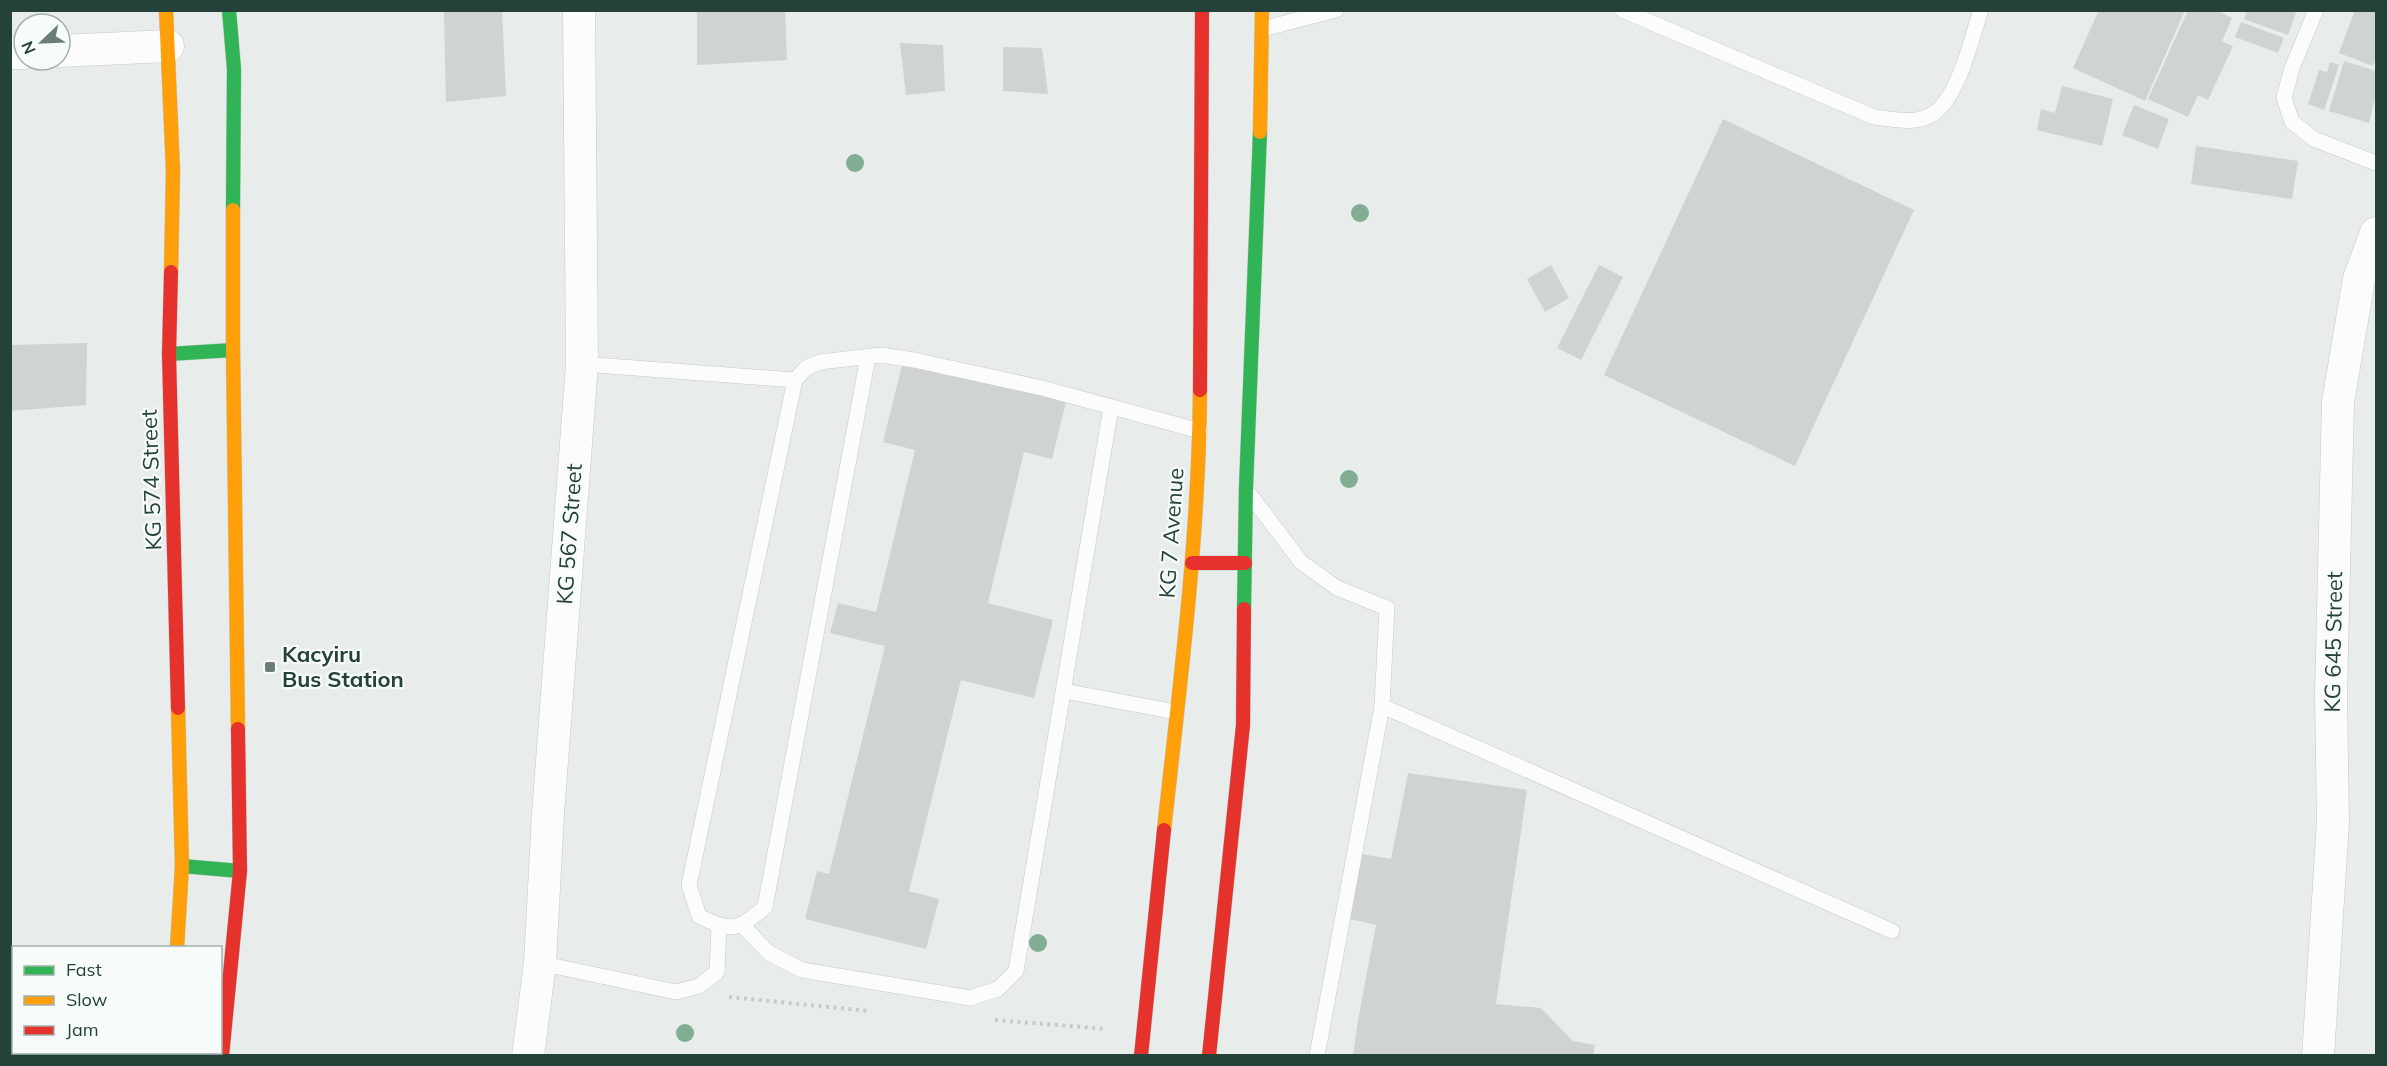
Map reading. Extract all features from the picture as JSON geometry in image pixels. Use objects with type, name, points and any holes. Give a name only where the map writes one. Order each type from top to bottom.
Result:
[{"type":"main road","name":"KG 574 Street","points":[[166,10],[173,171],[169,354],[182,866],[177,946]]},
{"type":"main road","points":[[222,1056],[240,871],[232,350],[234,69],[229,10]]},
{"type":"main road","name":"KG 7 Avenue","points":[[1141,1056],[1192,563],[1200,431],[1202,10]]},
{"type":"main road","points":[[1209,1056],[1243,725],[1246,488],[1262,95],[1262,10]]},
{"type":"main road","points":[[169,354],[232,350]]},
{"type":"main road","points":[[1192,563],[1245,563]]},
{"type":"main road","points":[[182,866],[240,871]]},
{"type":"street","name":"KG 567 Street","points":[[528,1056],[540,963],[548,814],[582,364],[579,10]]},
{"type":"street","points":[[72,50],[168,46]]},
{"type":"street","name":"KG 645 Street","points":[[2318,1056],[2333,822],[2331,694],[2338,402],[2359,279],[2376,232]]},
{"type":"lane","points":[[1262,29],[1336,10]]},
{"type":"lane","points":[[1622,10],[1874,117],[1905,121],[1932,114],[1952,93],[1982,10]]},
{"type":"lane","points":[[2316,10],[2292,68],[2284,98],[2292,122],[2314,140],[2376,163]]},
{"type":"lane","points":[[868,357],[765,907],[744,926],[720,927],[699,916],[688,885],[795,380],[806,368],[820,362],[881,355],[914,360],[1042,388],[1200,431]]},
{"type":"lane","points":[[582,364],[795,380]]},
{"type":"lane","points":[[744,926],[769,953],[802,970],[970,998],[998,989],[1016,971],[1111,406]]},
{"type":"lane","points":[[1246,488],[1270,523],[1301,561],[1337,588],[1387,608],[1382,706],[1317,1056]]},
{"type":"lane","points":[[1064,691],[1176,712]]},
{"type":"lane","points":[[1382,706],[1892,931]]},
{"type":"lane","points":[[540,963],[676,992],[699,986],[717,972],[720,927]]},
{"type":"building","points":[[502,10],[506,96],[446,102],[444,12]]},
{"type":"building","points":[[697,10],[785,10],[787,60],[697,65]]},
{"type":"building","points":[[2099,10],[2185,10],[2145,101],[2073,68]]},
{"type":"building","points":[[2188,10],[2216,10],[2232,18],[2222,41],[2233,46],[2208,100],[2198,95],[2188,117],[2148,99]]},
{"type":"building","points":[[2247,10],[2297,10],[2288,35],[2244,19]]},
{"type":"building","points":[[2355,10],[2376,10],[2376,56],[2373,66],[2339,53]]},
{"type":"building","points":[[2241,22],[2284,38],[2278,53],[2235,37]]},
{"type":"building","points":[[900,43],[943,45],[945,91],[906,95]]},
{"type":"building","points":[[1003,47],[1042,48],[1048,94],[1003,91]]},
{"type":"building","points":[[2344,61],[2376,71],[2376,94],[2369,123],[2329,111]]},
{"type":"building","points":[[2330,62],[2339,65],[2324,110],[2308,104],[2319,70],[2327,72]]},
{"type":"building","points":[[2062,86],[2113,99],[2102,146],[2037,130],[2041,109],[2055,113]]},
{"type":"building","points":[[2134,105],[2169,119],[2158,149],[2122,135]]},
{"type":"building","points":[[1723,119],[1914,210],[1795,466],[1604,375]]},
{"type":"building","points":[[2196,146],[2298,161],[2292,199],[2191,184]]},
{"type":"building","points":[[1551,265],[1569,298],[1545,312],[1527,279]]},
{"type":"building","points":[[1599,265],[1623,277],[1581,360],[1557,348]]},
{"type":"building","points":[[87,343],[86,405],[10,411],[10,345]]},
{"type":"building","points":[[903,361],[1066,402],[1052,459],[1024,452],[988,603],[1053,620],[1034,698],[961,680],[909,891],[939,899],[926,949],[805,919],[817,871],[829,874],[885,646],[830,633],[838,603],[876,612],[915,450],[883,442]]},
{"type":"building","points":[[1408,773],[1527,790],[1496,1004],[1541,1008],[1573,1041],[1595,1045],[1593,1056],[1353,1056],[1376,925],[1346,918],[1356,853],[1391,859]]},
{"type":"traffic: fast","points":[[229,10],[234,69],[233,210]]},
{"type":"traffic: fast","points":[[1244,609],[1246,488],[1260,132]]},
{"type":"traffic: fast","points":[[169,354],[233,350]]},
{"type":"traffic: fast","points":[[182,866],[240,871]]},
{"type":"traffic: slow","points":[[166,10],[173,171],[171,272]]},
{"type":"traffic: slow","points":[[1260,132],[1262,10]]},
{"type":"traffic: slow","points":[[233,210],[238,729]]},
{"type":"traffic: slow","points":[[1164,830],[1192,555],[1200,390]]},
{"type":"traffic: slow","points":[[177,946],[182,866],[178,708]]},
{"type":"traffic: jam","points":[[1200,390],[1202,10]]},
{"type":"traffic: jam","points":[[171,272],[169,354],[178,708]]},
{"type":"traffic: jam","points":[[1192,563],[1245,563]]},
{"type":"traffic: jam","points":[[1209,1056],[1243,725],[1244,609]]},
{"type":"traffic: jam","points":[[222,1056],[240,871],[238,729]]},
{"type":"traffic: jam","points":[[1141,1056],[1164,830]]},
{"type":"place","name":"Kacyiru Bus Station","points":[[270,667]]}]
